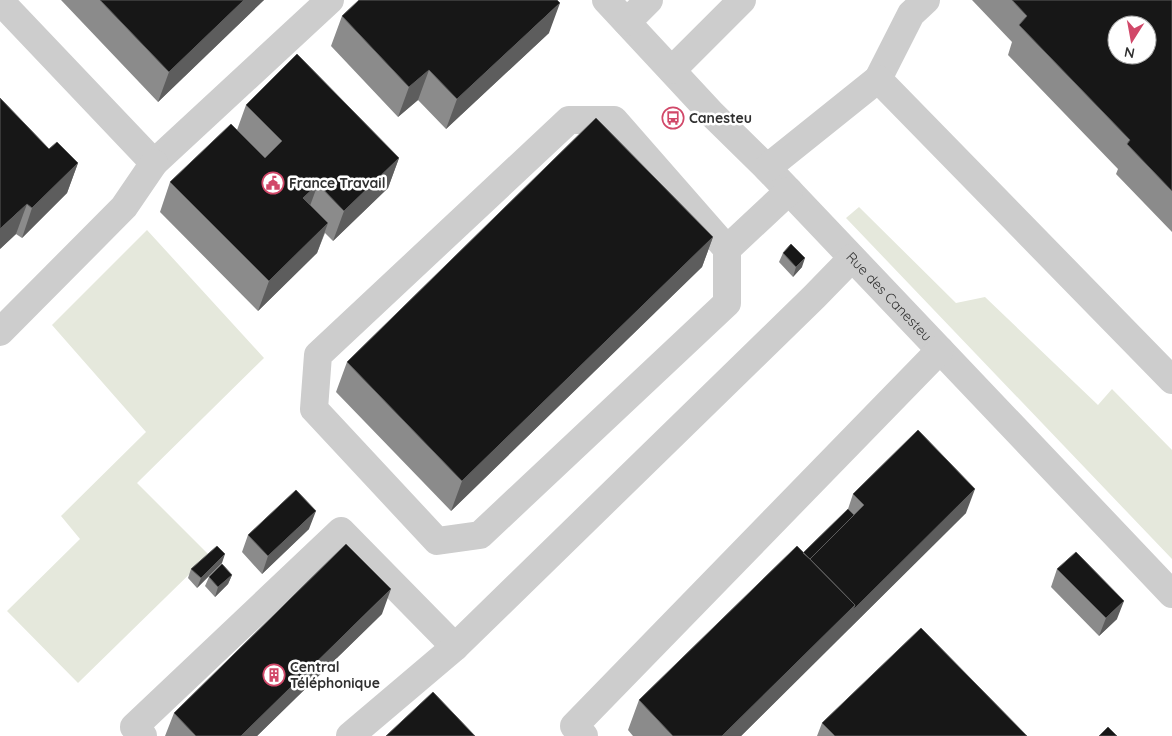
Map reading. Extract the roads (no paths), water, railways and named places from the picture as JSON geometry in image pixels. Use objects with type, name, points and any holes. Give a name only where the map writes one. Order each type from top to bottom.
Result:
[{"type":"street","points":[[0,332],[124,208],[154,163],[330,0]]},
{"type":"street","name":"Rue des Canesteu","points":[[606,0],[712,114],[767,168],[1172,594]]},
{"type":"street","points":[[627,22],[649,0]]},
{"type":"street","points":[[672,70],[742,0]]},
{"type":"street","points":[[767,168],[878,79],[911,14],[926,0]]},
{"type":"street","points":[[0,1],[154,163]]},
{"type":"street","points":[[878,79],[1172,380]]},
{"type":"street","points":[[727,250],[614,120],[568,120],[318,355],[314,409],[437,541],[480,535],[727,303],[727,250],[789,191]]},
{"type":"street","points":[[350,736],[455,647],[852,258]]},
{"type":"street","points":[[584,736],[574,726],[940,350]]},
{"type":"street","points":[[143,736],[134,727],[341,531],[455,647]]},
{"type":"place","name":"Canesteu","points":[[673,118]]},
{"type":"place","name":"France Travail","points":[[273,183]]},
{"type":"place","name":"Central Téléphonique","points":[[274,675]]}]
